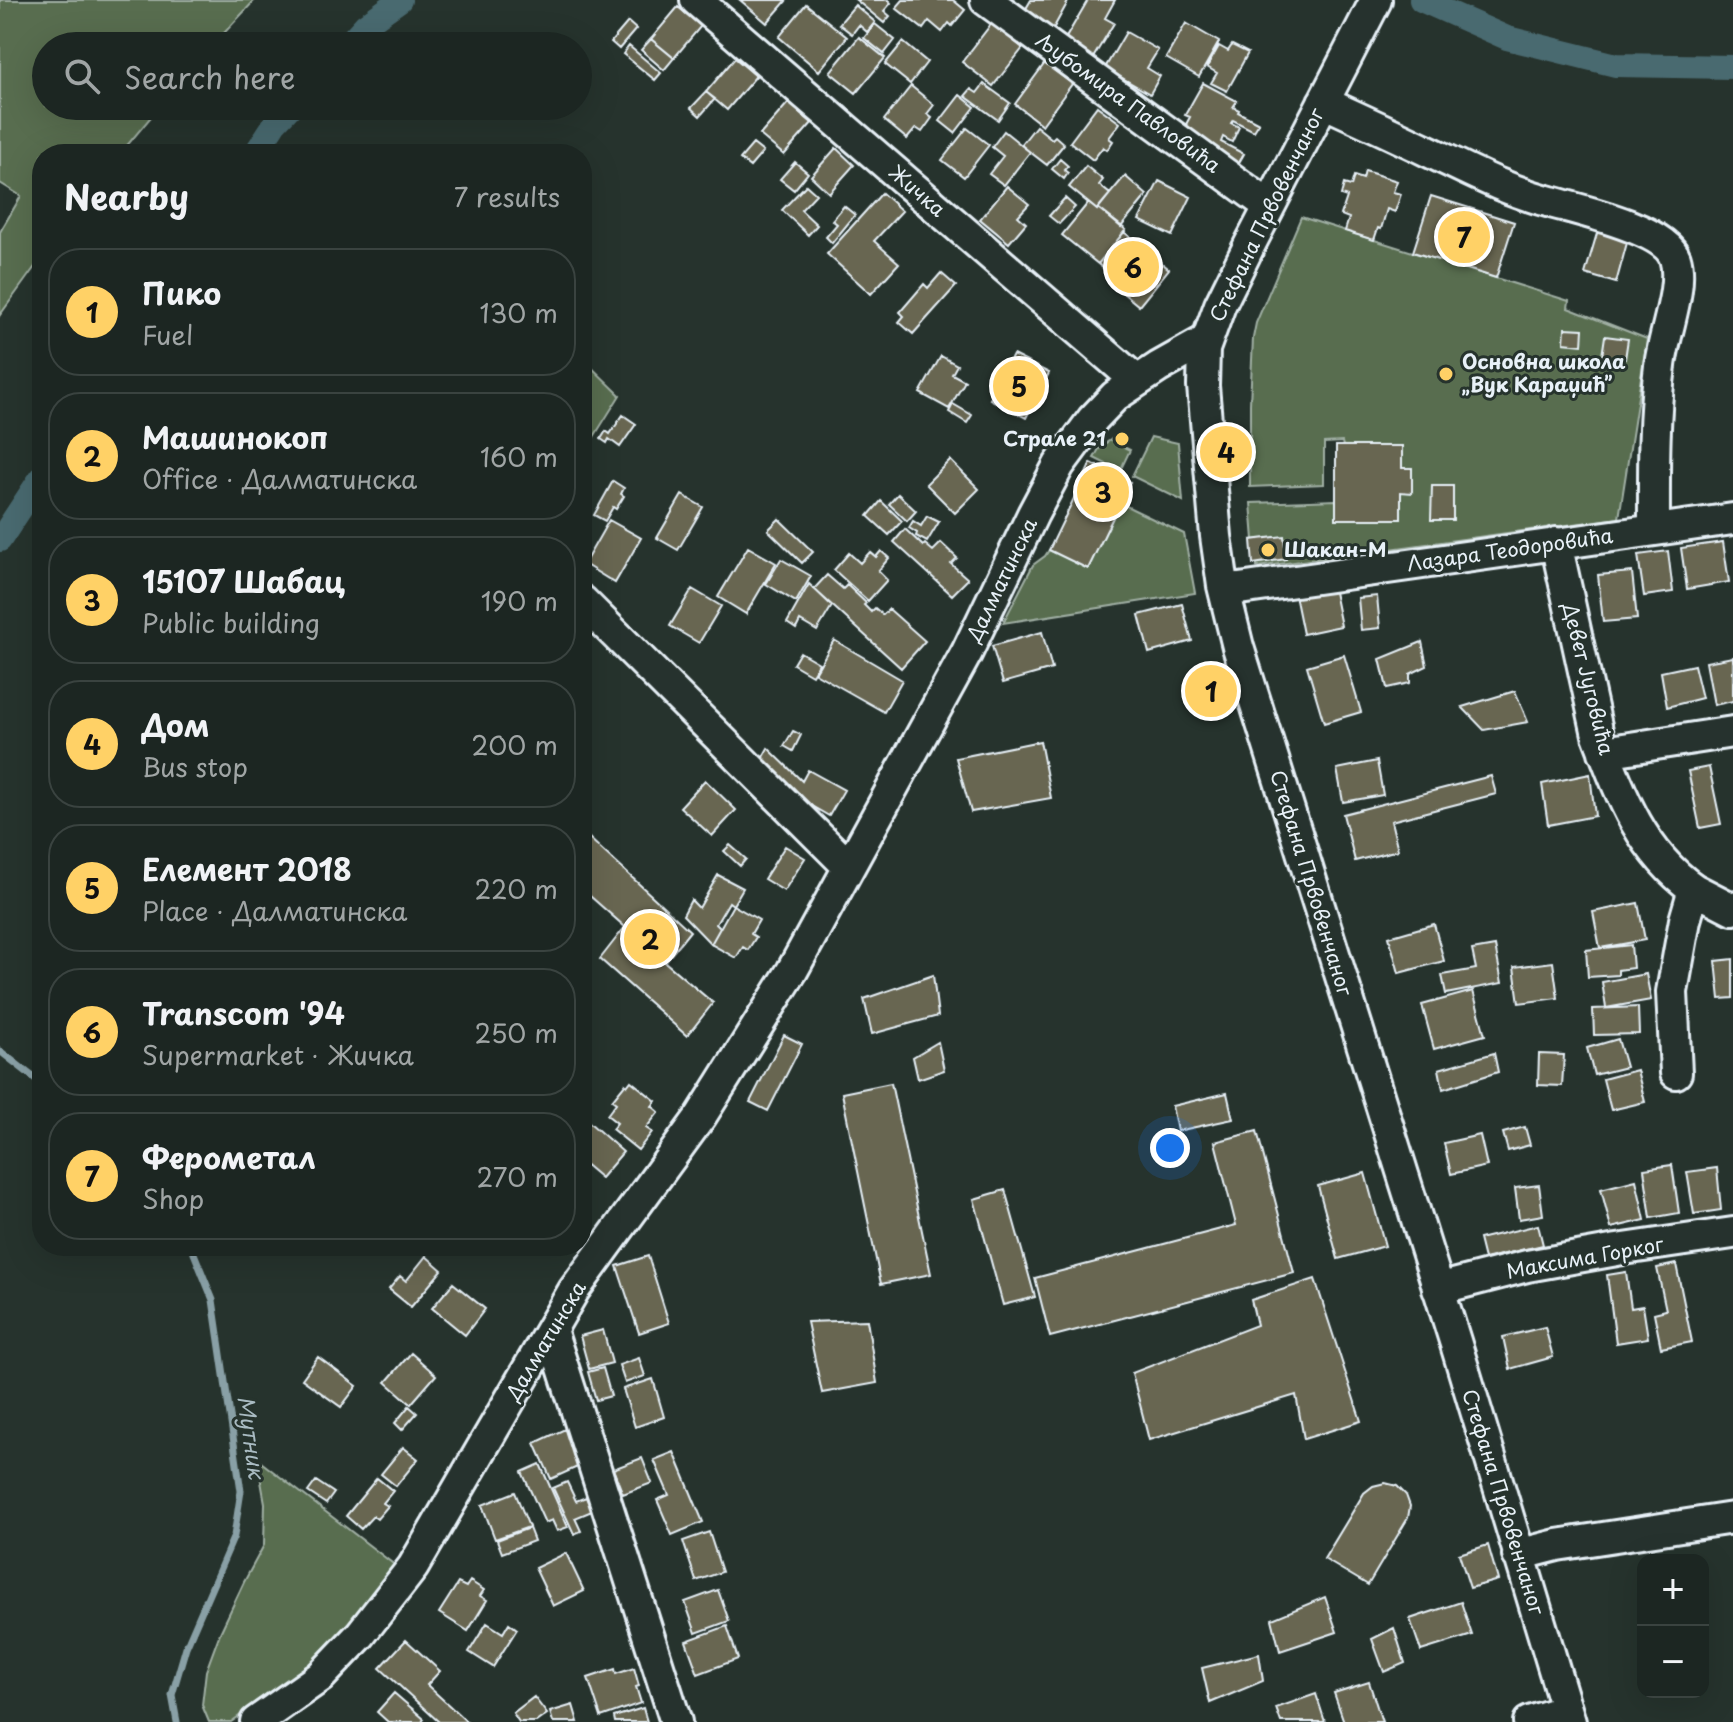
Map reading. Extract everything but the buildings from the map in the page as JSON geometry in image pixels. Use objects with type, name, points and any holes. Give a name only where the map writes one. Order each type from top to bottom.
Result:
[{"type":"street","name":"Жичка","points":[[696,0],[1137,381]]},
{"type":"street","name":"Љубомира Павловића","points":[[986,0],[1269,206]]},
{"type":"street","name":"Стефана Првовенчаног","points":[[1376,0],[1220,305],[1204,349],[1203,386],[1216,536],[1238,647],[1568,1716]]},
{"type":"street","points":[[1323,102],[1522,195],[1640,230],[1667,246],[1674,255],[1676,282],[1660,363],[1655,411],[1654,530]]},
{"type":"street","name":"Далматинска","points":[[270,1719],[320,1677],[360,1635],[413,1567],[574,1290],[701,1116],[792,971],[967,652],[1059,465],[1093,419],[1115,396],[1207,340]]},
{"type":"street","name":"Лазара Теодоровића","points":[[1225,591],[1733,519]]},
{"type":"street","name":"Девет Југовића","points":[[1556,543],[1598,735],[1634,822],[1651,848],[1678,878],[1733,909]]},
{"type":"street","points":[[592,611],[849,867]]},
{"type":"street","points":[[1604,752],[1733,732]]},
{"type":"street","points":[[1676,1073],[1672,992],[1694,889]]},
{"type":"street","name":"Максима Горког","points":[[1438,1289],[1527,1266],[1733,1233]]},
{"type":"street","points":[[551,1330],[676,1722]]},
{"type":"street","points":[[1518,1555],[1557,1545],[1733,1518]]},
{"type":"street","points":[[1529,1722],[1568,1716]]},
{"type":"green space","points":[[0,0],[255,0],[225,32],[32,32],[32,120],[148,120],[128,144],[32,144],[32,271],[0,315],[0,232],[21,196],[0,183]]},
{"type":"green space","name":"Основна школа „Вук Караџић”","points":[[1301,217],[1569,301],[1568,308],[1647,339],[1619,518],[1257,567],[1257,563],[1286,559],[1283,537],[1254,540],[1251,503],[1336,500],[1336,518],[1401,519],[1401,492],[1412,492],[1402,468],[1401,446],[1343,446],[1342,442],[1324,443],[1324,484],[1250,487],[1253,338],[1256,323]]},
{"type":"green space","points":[[592,368],[620,395],[592,440]]},
{"type":"green space","points":[[1118,435],[1115,443],[1130,450],[1120,471],[1094,458],[1100,447]]},
{"type":"green space","points":[[1151,437],[1178,443],[1183,501],[1132,476]]},
{"type":"green space","points":[[1120,503],[1184,534],[1195,593],[1003,623],[1033,565],[1049,550],[1088,569]]},
{"type":"green space","points":[[257,1459],[396,1566],[382,1588],[313,1663],[231,1722],[209,1722],[202,1705],[206,1671],[220,1633],[264,1545],[265,1503]]},
{"type":"waterway","points":[[359,32],[400,0]]},
{"type":"waterway","points":[[1421,0],[1507,38],[1616,65],[1733,67]]},
{"type":"waterway","points":[[261,144],[278,120]]},
{"type":"waterway","points":[[0,540],[32,491]]},
{"type":"waterway","name":"Мутник","points":[[0,1051],[32,1076]]},
{"type":"waterway","name":"Мутник","points":[[177,1722],[172,1695],[186,1647],[234,1536],[241,1491],[213,1300],[195,1256]]},
{"type":"place","name":"Ферометал","points":[[1464,237]]},
{"type":"place","name":"Transcom '94","points":[[1133,267]]},
{"type":"place","name":"Основна школа „Вук Караџић”","points":[[1446,374]]},
{"type":"place","name":"Елемент 2018","points":[[1019,386]]},
{"type":"place","name":"Страле 21","points":[[1122,439]]},
{"type":"place","name":"Дом","points":[[1226,452]]},
{"type":"place","name":"15107 Шабац","points":[[1103,492]]},
{"type":"place","name":"Шакан-М","points":[[1268,550]]},
{"type":"place","name":"Пико","points":[[1211,691]]},
{"type":"place","name":"Машинокоп","points":[[650,939]]}]
